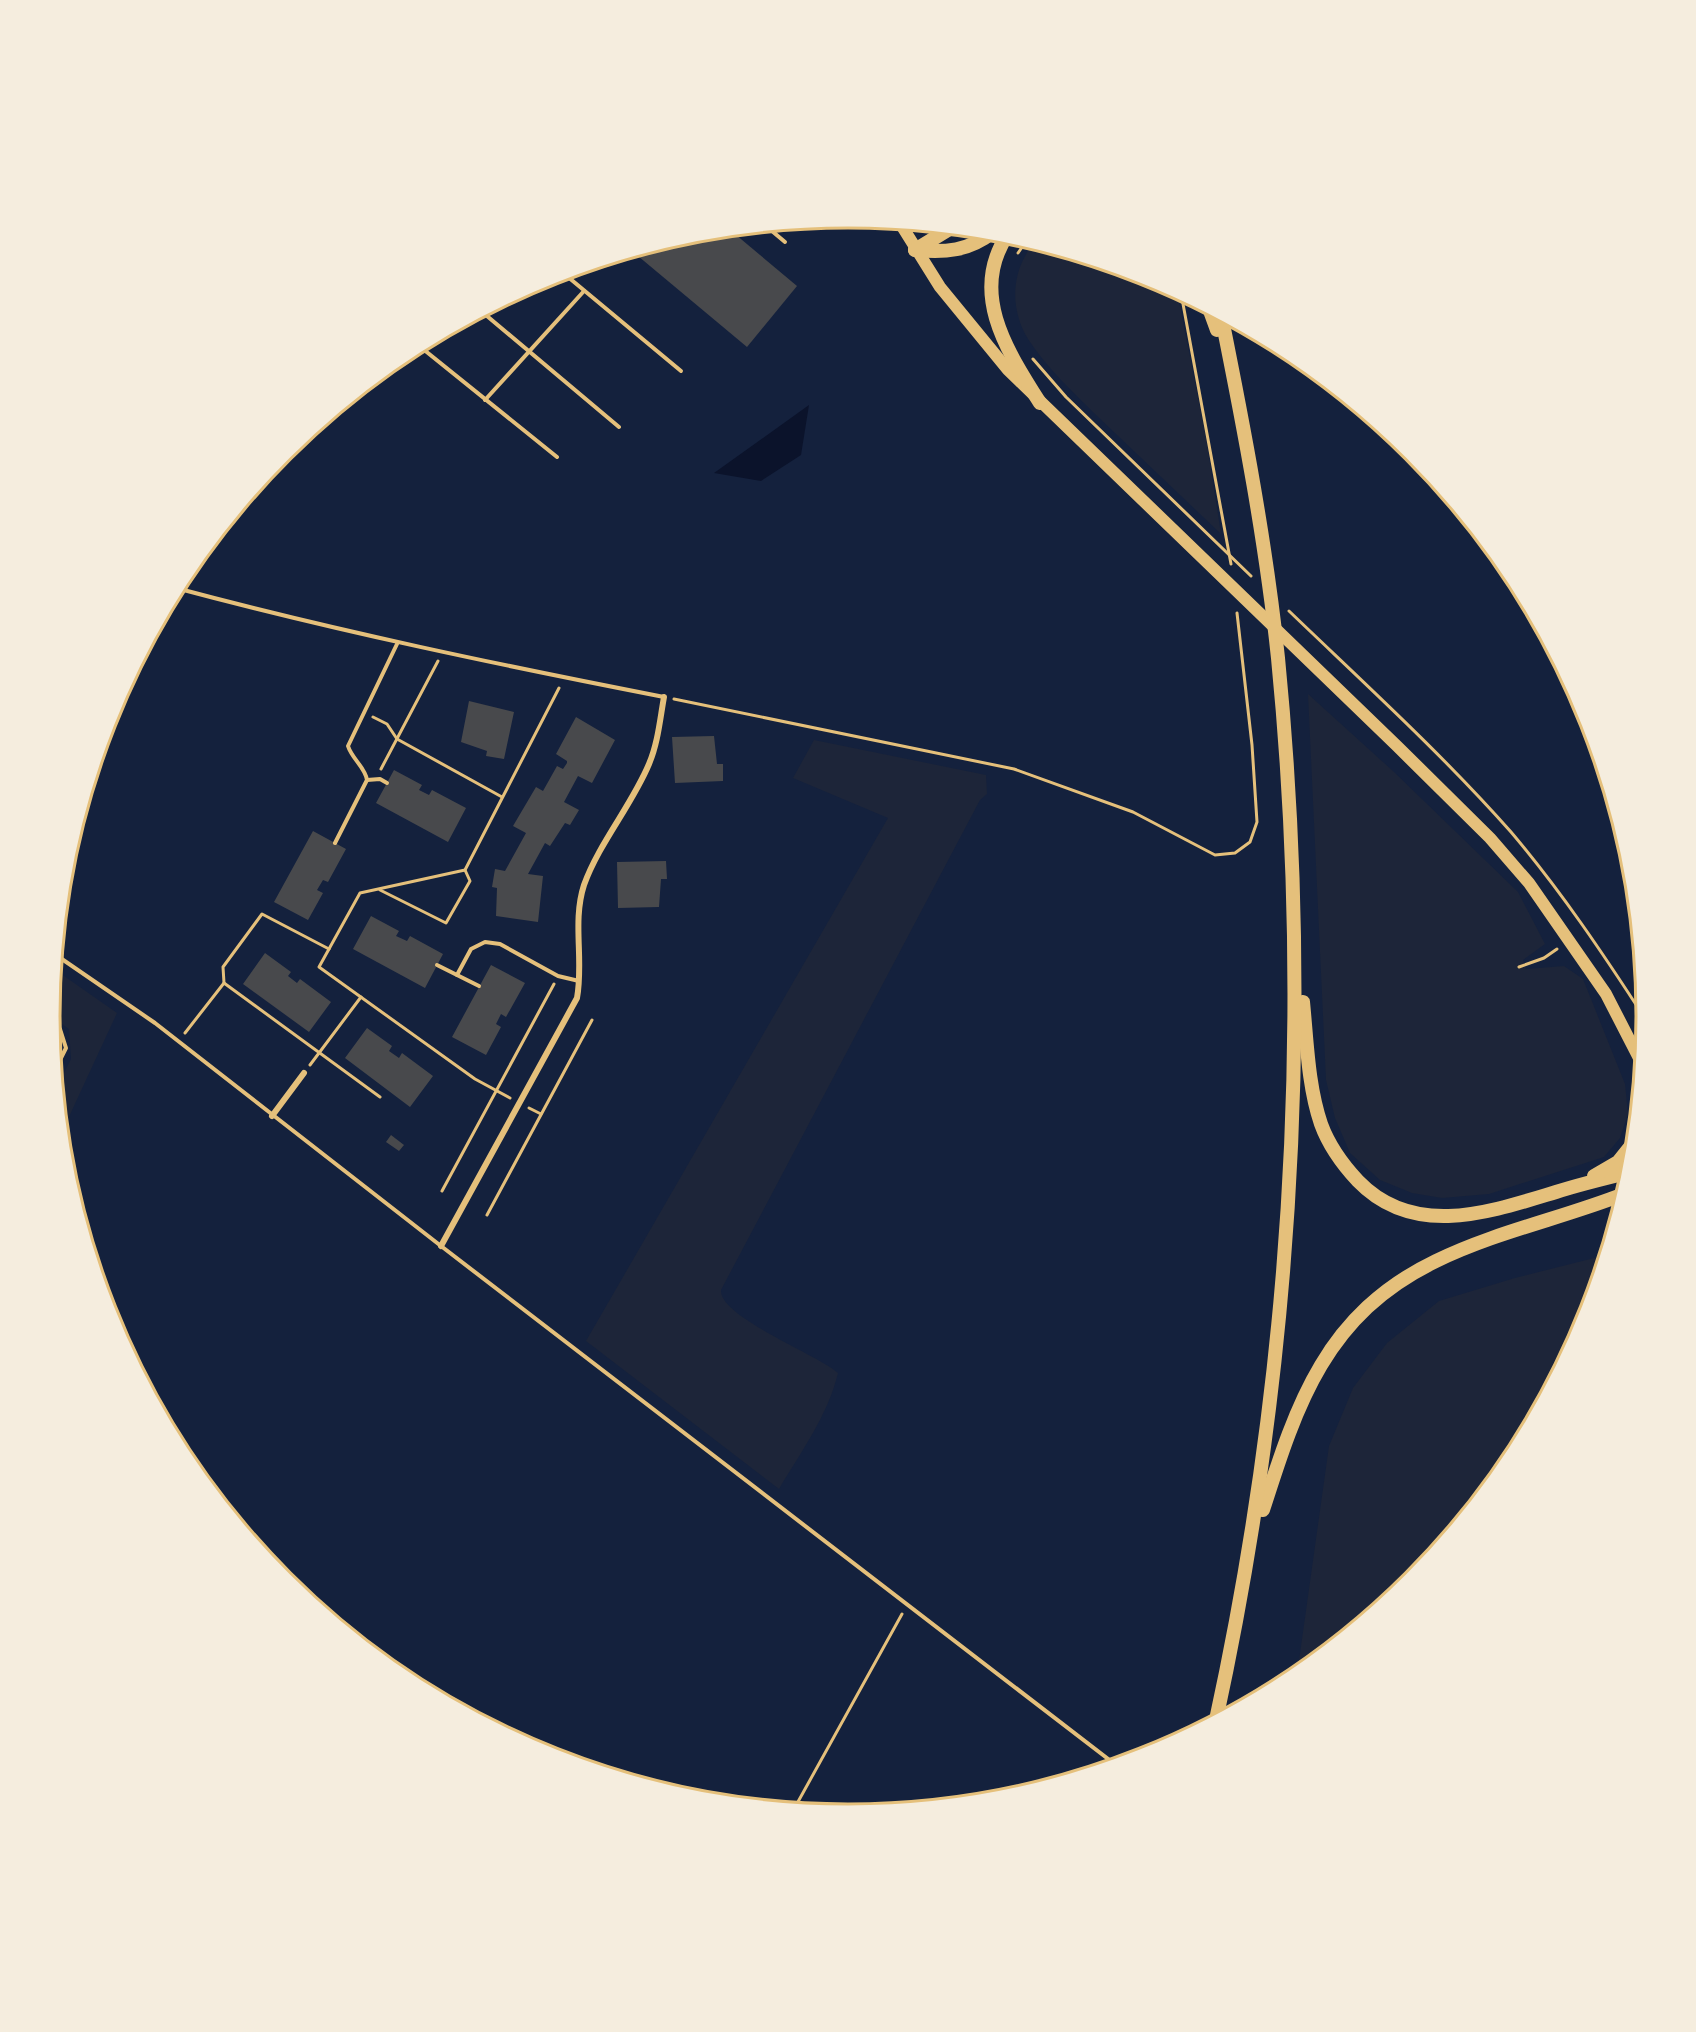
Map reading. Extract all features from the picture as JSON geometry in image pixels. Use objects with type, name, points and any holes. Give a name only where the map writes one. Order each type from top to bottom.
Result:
[{"type":"main road","points":[[904,230],[915,250],[962,316],[1040,403],[1490,838],[1529,883],[1571,940],[1606,994],[1635,1050]]},
{"type":"main road","points":[[915,250],[941,234]]},
{"type":"main road","points":[[915,250],[954,251],[980,239]]},
{"type":"main road","points":[[1003,243],[997,255],[993,272],[992,306],[1008,352],[1040,403]]},
{"type":"main road","points":[[1213,318],[1232,369]]},
{"type":"main road","points":[[1218,1711],[1250,1552],[1276,1366],[1291,1188],[1295,940],[1291,823],[1278,655],[1253,479],[1223,323]]},
{"type":"main road","points":[[1295,940],[1312,1081],[1322,1125],[1339,1159],[1370,1193],[1399,1209],[1443,1217],[1490,1212],[1573,1186],[1620,1175]]},
{"type":"main road","points":[[1573,1186],[1618,1162],[1623,1155]]},
{"type":"main road","points":[[1250,1552],[1292,1421],[1322,1362],[1343,1333],[1382,1296],[1435,1261],[1614,1198]]},
{"type":"main road","points":[[1582,1211],[1612,1207]]},
{"type":"street","points":[[441,1246],[577,998],[580,982],[578,910],[585,883],[649,764],[658,735],[664,697]]},
{"type":"street","points":[[272,1116],[304,1073]]},
{"type":"lane","points":[[773,232],[785,242]]},
{"type":"lane","points":[[570,279],[681,371]]},
{"type":"lane","points":[[485,400],[584,291]]},
{"type":"lane","points":[[487,316],[619,427]]},
{"type":"lane","points":[[426,351],[556,457]]},
{"type":"lane","points":[[185,591],[306,623],[397,644],[664,697]]},
{"type":"lane","points":[[335,843],[368,780],[366,773],[352,759],[348,746],[397,644]]},
{"type":"lane","points":[[368,780],[380,779],[387,783]]},
{"type":"lane","points":[[457,975],[471,949],[485,942],[500,944],[558,976],[580,982]]},
{"type":"lane","points":[[62,959],[155,1023],[272,1116],[1108,1759]]},
{"type":"lane","points":[[437,965],[480,986]]},
{"type":"lane","points":[[61,1031],[66,1048],[62,1057]]},
{"type":"path","points":[[1016,255],[1021,248]]},
{"type":"path","points":[[1183,303],[1232,570]]},
{"type":"path","points":[[1032,358],[1066,397],[1188,517]]},
{"type":"path","points":[[664,697],[1014,769],[1133,812],[1215,855],[1235,853],[1251,842],[1257,822],[1252,745],[1236,605]]},
{"type":"path","points":[[380,779],[382,767],[442,654]]},
{"type":"path","points":[[465,870],[549,711],[563,678]]},
{"type":"path","points":[[363,713],[387,724],[397,739],[502,797]]},
{"type":"path","points":[[465,870],[360,893],[319,967],[475,1080],[541,1114]]},
{"type":"path","points":[[378,889],[446,923],[470,881],[465,870]]},
{"type":"path","points":[[179,1042],[224,982],[223,967],[262,914],[329,949]]},
{"type":"path","points":[[1519,967],[1544,958],[1571,940]]},
{"type":"path","points":[[442,1191],[558,976]]},
{"type":"path","points":[[224,982],[380,1097]]},
{"type":"path","points":[[304,1073],[362,997]]},
{"type":"path","points":[[487,1215],[592,1020]]},
{"type":"path","points":[[798,1802],[907,1605]]},
{"type":"shaded area","points":[[1029,250],[1101,270],[1179,301],[1206,438],[1221,534],[1068,388],[1028,339],[1018,315],[1015,289],[1021,264]]},
{"type":"shaded area","points":[[809,405],[801,455],[761,481],[714,473]]},
{"type":"shaded area","points":[[1308,694],[1394,772],[1518,892],[1545,944],[1523,960],[1526,969],[1564,966],[1583,979],[1625,1084],[1628,1114],[1620,1138],[1604,1157],[1489,1194],[1442,1198],[1412,1193],[1380,1180],[1350,1153],[1335,1118],[1326,1080]]},
{"type":"shaded area","points":[[814,740],[986,775],[987,794],[980,800],[721,1290],[725,1301],[735,1312],[838,1373],[821,1418],[779,1489],[586,1341],[888,818],[793,778]]},
{"type":"shaded area","points":[[62,974],[117,1013],[67,1121],[63,1076],[71,1059],[69,1029],[60,1023]]},
{"type":"shaded area","points":[[1598,1257],[1576,1318],[1555,1365],[1503,1454],[1473,1496],[1405,1573],[1368,1608],[1299,1662],[1329,1446],[1353,1388],[1387,1343],[1439,1301],[1515,1278]]},
{"type":"building","points":[[738,236],[797,286],[747,347],[639,257],[694,243]]},
{"type":"building","points":[[469,701],[514,712],[504,759],[486,756],[487,751],[461,742]]},
{"type":"building","points":[[576,717],[615,740],[592,783],[578,776],[564,802],[579,810],[570,825],[565,823],[550,846],[545,843],[528,874],[543,876],[538,922],[496,916],[497,888],[492,887],[495,869],[505,871],[526,833],[513,826],[536,787],[543,791],[557,766],[563,769],[567,763],[556,754]]},
{"type":"building","points":[[714,736],[717,764],[723,764],[723,781],[675,783],[672,737]]},
{"type":"building","points":[[394,770],[422,785],[419,790],[429,795],[432,790],[466,808],[448,842],[376,803]]},
{"type":"building","points":[[313,831],[346,849],[328,882],[323,880],[317,890],[323,893],[308,920],[274,902]]},
{"type":"building","points":[[666,861],[667,879],[661,879],[659,907],[618,908],[617,862]]},
{"type":"building","points":[[371,916],[399,931],[396,936],[407,941],[410,936],[443,954],[425,988],[353,949]]},
{"type":"building","points":[[265,953],[291,972],[288,976],[297,983],[300,979],[331,1002],[309,1032],[243,984]]},
{"type":"building","points":[[491,965],[525,983],[506,1017],[501,1014],[496,1024],[501,1027],[486,1055],[452,1037]]},
{"type":"building","points":[[367,1028],[392,1046],[389,1051],[399,1058],[402,1053],[433,1076],[410,1107],[345,1058]]},
{"type":"building","points":[[391,1135],[404,1145],[399,1151],[386,1142]]}]
